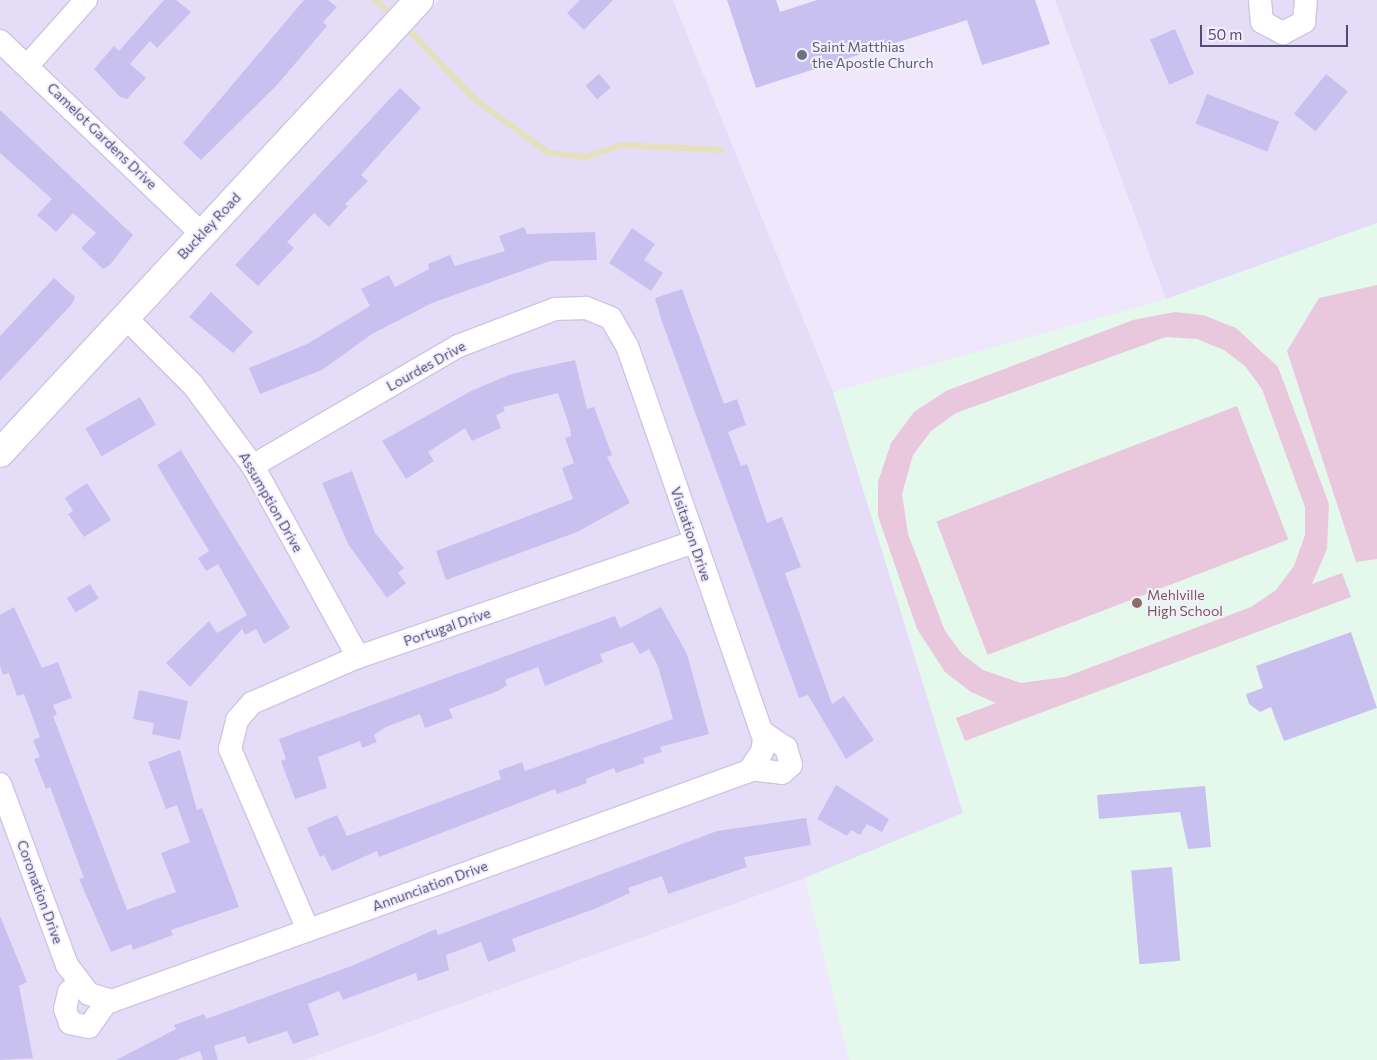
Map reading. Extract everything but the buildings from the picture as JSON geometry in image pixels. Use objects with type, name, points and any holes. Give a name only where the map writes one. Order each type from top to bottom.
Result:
[{"type":"street","points":[[28,65],[86,0]]},
{"type":"street","points":[[1260,0],[1262,22],[1283,33],[1304,22],[1306,0]]},
{"type":"street","name":"Buckley Road","points":[[2,445],[415,5]]},
{"type":"street","name":"Camelot Gardens Drive","points":[[0,41],[28,65],[202,234]]},
{"type":"street","name":"Lourdes Drive","points":[[253,466],[458,346],[555,309],[586,308],[611,318]]},
{"type":"street","name":"Assumption Drive","points":[[125,316],[193,384],[253,466],[358,657]]},
{"type":"street","name":"Visitation Drive","points":[[611,318],[628,346],[693,542],[758,751]]},
{"type":"street","name":"Portugal Drive","points":[[308,930],[230,749],[237,720],[252,703],[358,657],[693,542]]},
{"type":"street","name":"Annunciation Drive","points":[[92,993],[308,930],[758,751]]},
{"type":"street","name":"Coronation Drive","points":[[0,784],[68,965],[92,993]]},
{"type":"shaded area","points":[[0,0],[406,0],[0,437]]},
{"type":"shaded area","points":[[439,0],[673,0],[833,392],[963,813],[805,878],[305,1060],[0,1060],[0,469]]},
{"type":"shaded area","points":[[1055,0],[1377,0],[1377,223],[1166,299]]},
{"type":"shaded area","name":"Mehlville High School","points":[[1377,223],[1377,1060],[849,1060],[805,878],[963,813],[833,392],[1166,299]]},
{"type":"shaded area","points":[[1377,285],[1377,559],[1356,562],[1287,351],[1319,298]]},
{"type":"shaded area","points":[[1175,312],[1203,315],[1236,328],[1278,367],[1329,504],[1327,549],[1312,584],[1342,573],[1351,597],[965,741],[956,718],[996,703],[971,692],[945,672],[917,629],[878,516],[878,482],[891,443],[914,412],[946,391],[1133,320]],"holes":[[[1166,337],[1197,339],[1224,350],[1245,366],[1262,389],[1305,507],[1305,535],[1294,566],[1276,590],[1251,607],[1065,677],[1021,683],[983,670],[962,654],[945,631],[908,534],[902,494],[913,455],[931,431],[956,413]]]},
{"type":"shaded area","points":[[1237,406],[1288,540],[988,655],[936,521]]},
{"type":"waterway","points":[[375,0],[395,17]]},
{"type":"waterway","points":[[405,26],[476,100],[549,153],[587,157],[621,145],[721,150]]},
{"type":"place","name":"Saint Matthias the Apostle Church","points":[[802,55]]},
{"type":"place","name":"Mehlville High School","points":[[1137,603]]}]
